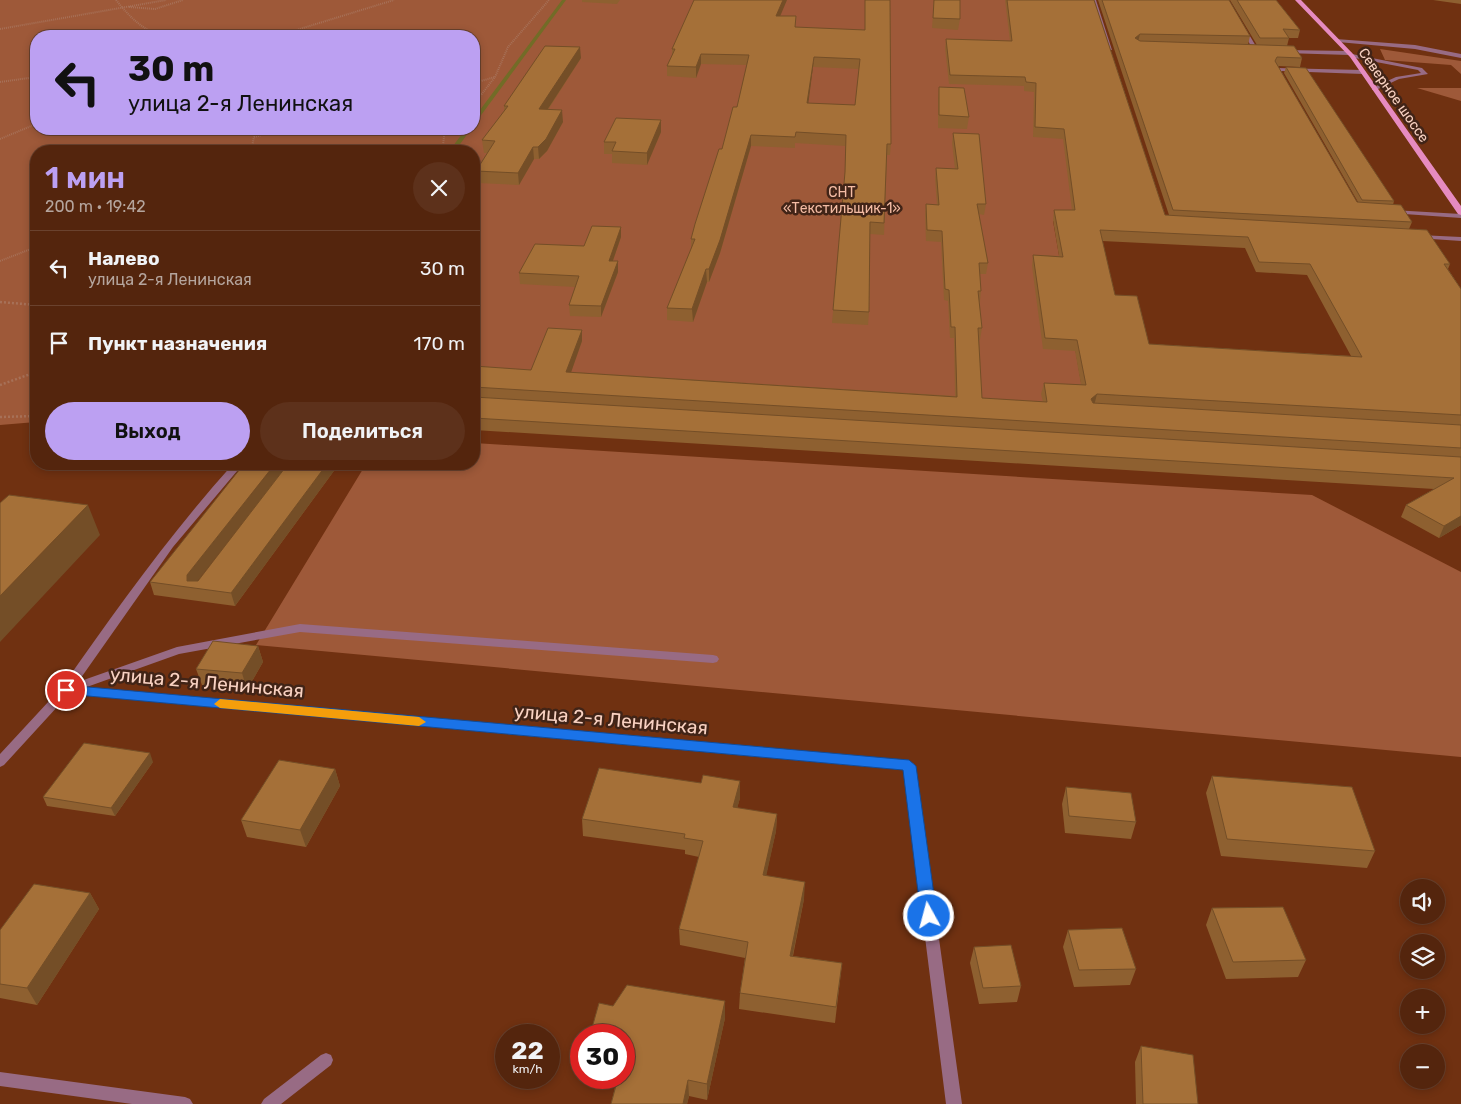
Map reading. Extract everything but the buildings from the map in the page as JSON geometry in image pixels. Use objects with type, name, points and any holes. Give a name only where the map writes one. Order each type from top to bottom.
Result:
[{"type":"main road","name":"Северное шоссе","points":[[1298,0],[1338,40],[1350,55],[1461,212]]},
{"type":"street","points":[[1094,0],[1112,54]]},
{"type":"street","points":[[1241,25],[1255,50]]},
{"type":"street","points":[[1338,40],[1415,48],[1461,56]]},
{"type":"street","points":[[1246,49],[1350,55],[1420,69],[1425,74],[1398,78],[1374,89]]},
{"type":"street","points":[[1293,64],[1361,70]]},
{"type":"street","points":[[1286,85],[1277,69],[1361,70]]},
{"type":"street","points":[[1385,212],[1461,216]]},
{"type":"street","points":[[1409,236],[1461,239]]},
{"type":"street","points":[[0,762],[66,690],[131,596],[233,470]]},
{"type":"street","points":[[66,690],[177,651],[300,628],[713,659]]},
{"type":"street","name":"улица 2-я Ленинская","points":[[66,690],[909,766],[954,1104]]},
{"type":"street","points":[[269,1104],[326,1060]]},
{"type":"street","points":[[0,1079],[184,1104]]},
{"type":"path","points":[[116,0],[146,30]]},
{"type":"path","points":[[0,29],[166,0]]},
{"type":"path","points":[[121,7],[156,9],[183,0]]},
{"type":"path","points":[[296,30],[394,0]]},
{"type":"path","points":[[480,96],[495,77],[508,47],[549,0]]},
{"type":"path","points":[[480,81],[495,77]]},
{"type":"path","points":[[0,82],[30,78]]},
{"type":"path","points":[[0,139],[30,126]]},
{"type":"path","points":[[252,145],[254,137],[262,135]]},
{"type":"path","points":[[0,261],[30,249]]},
{"type":"path","points":[[0,302],[30,304]]},
{"type":"path","points":[[0,385],[30,374]]},
{"type":"path","points":[[0,417],[30,416]]},
{"type":"green space","name":"СНТ «Текстильщик-1»","points":[[0,0],[1065,0],[1073,221],[1053,221],[1087,417],[480,378],[480,145],[30,145],[30,422],[0,425]]},
{"type":"green space","points":[[1380,49],[1461,61],[1461,74],[1451,65],[1385,60]]},
{"type":"green space","points":[[1417,88],[1461,88],[1461,101]]},
{"type":"green space","points":[[480,443],[1312,495],[1461,572],[1461,757],[256,645],[362,470],[480,470]]},
{"type":"waterway","points":[[480,113],[564,0]]},
{"type":"waterway","points":[[456,145],[464,135]]},
{"type":"slow traffic","points":[[220,704],[419,722]]},
{"type":"route","points":[[66,690],[909,766],[929,916]]}]
